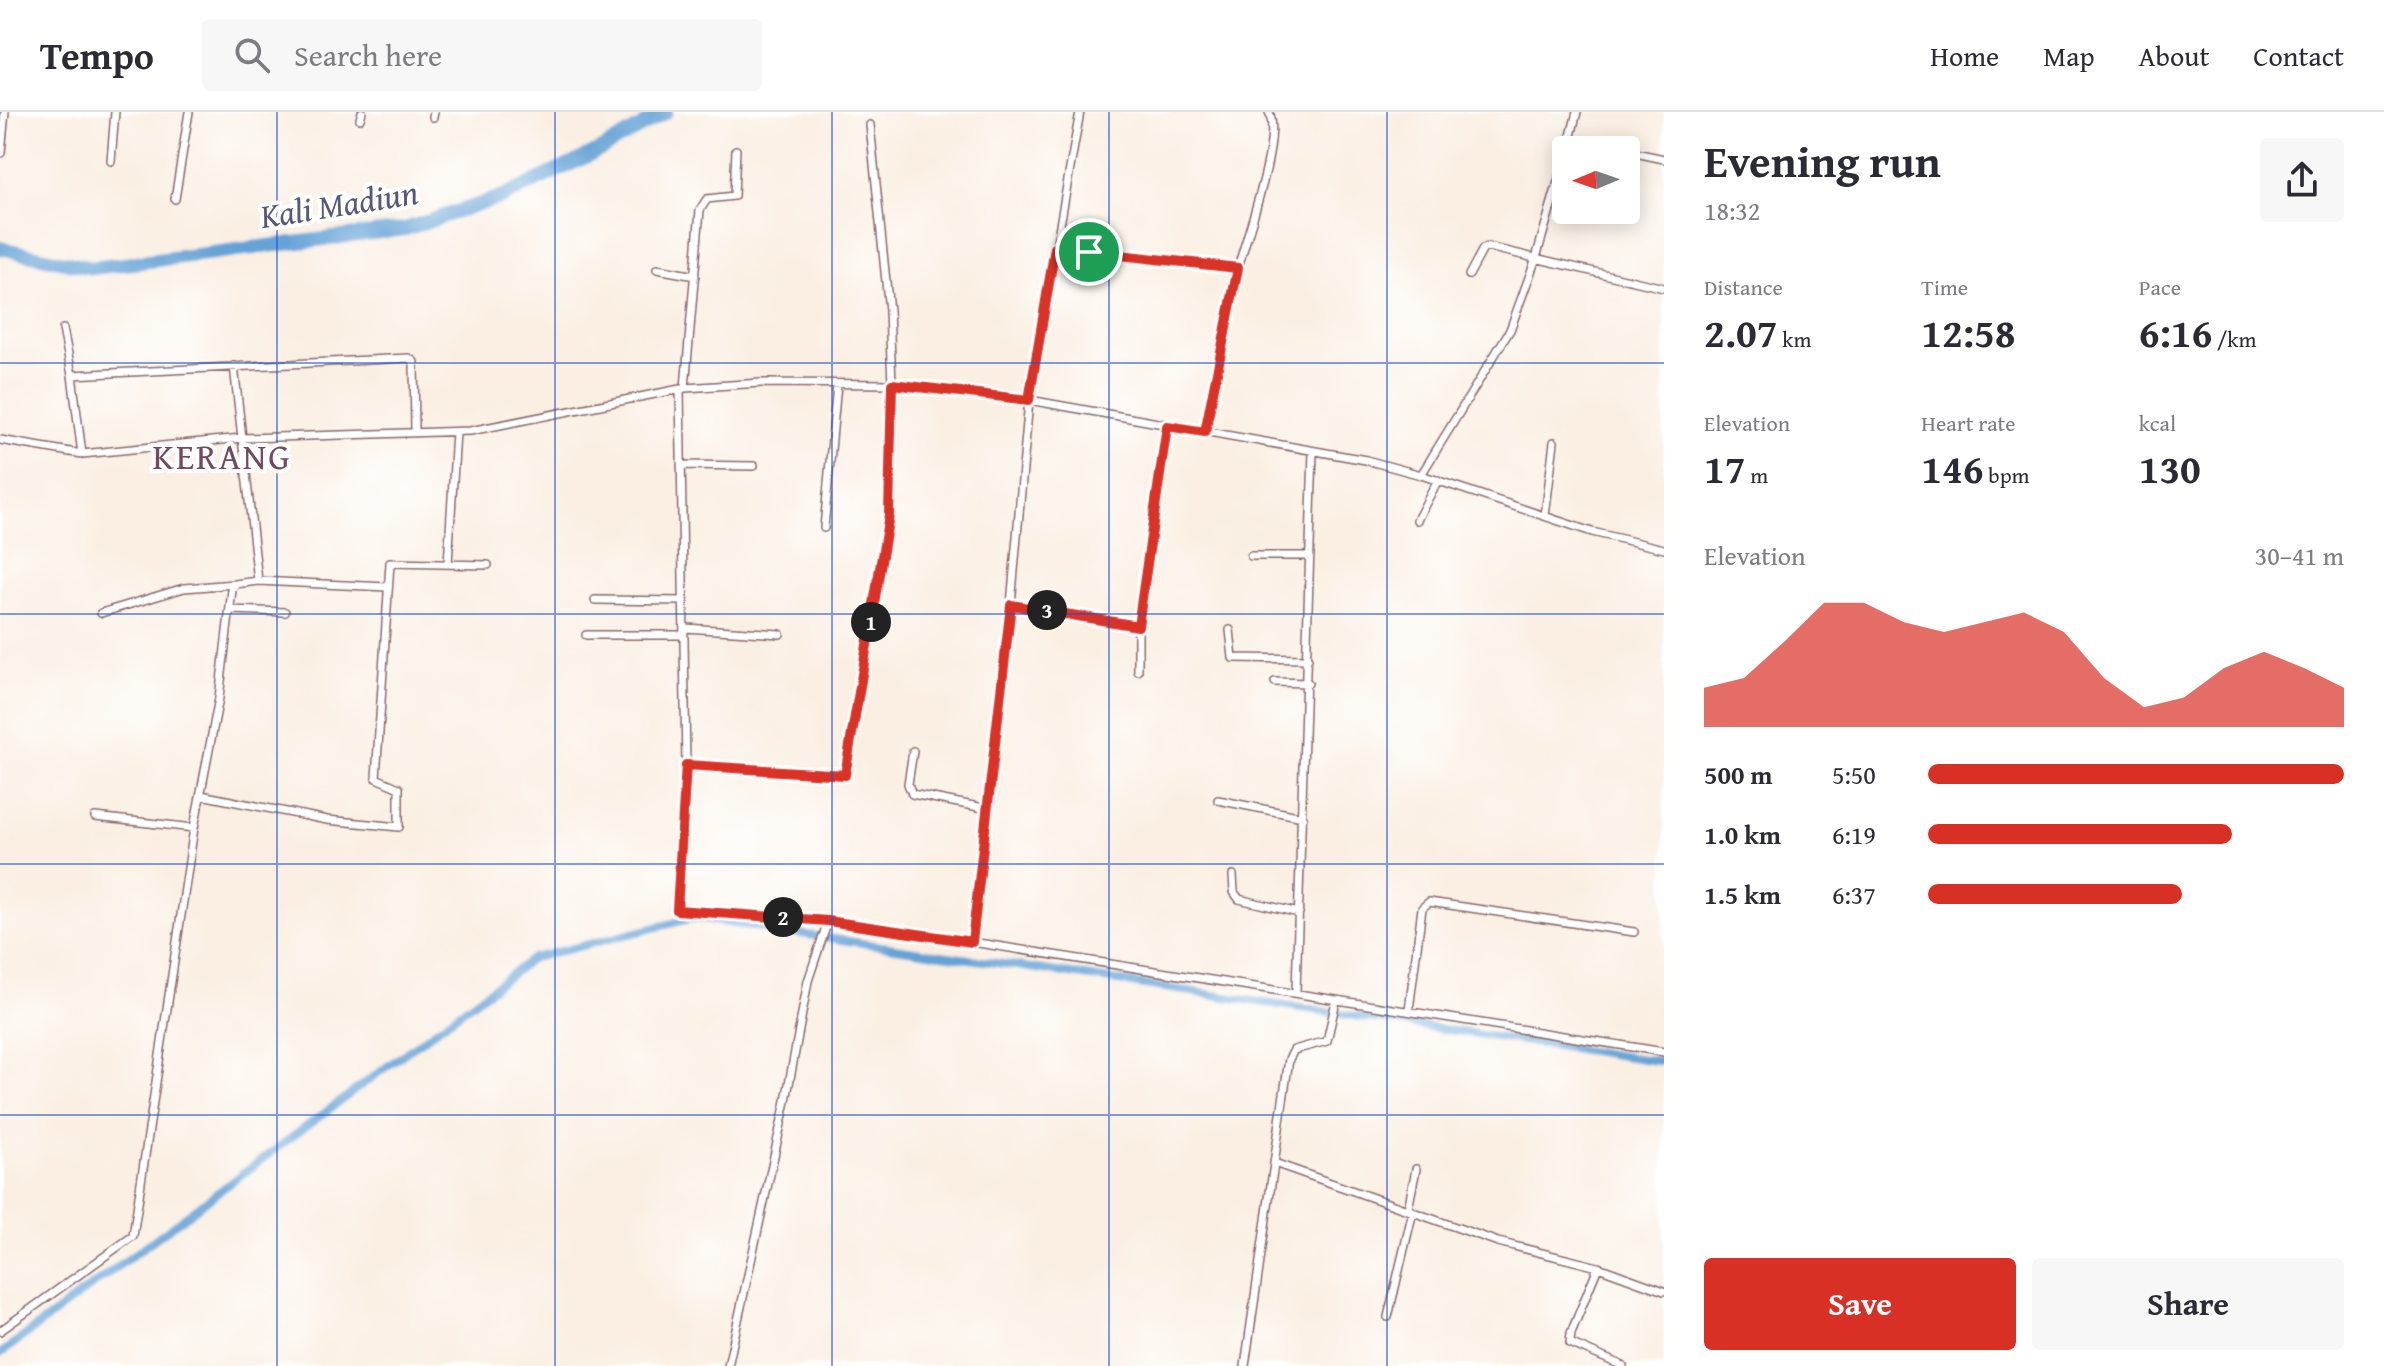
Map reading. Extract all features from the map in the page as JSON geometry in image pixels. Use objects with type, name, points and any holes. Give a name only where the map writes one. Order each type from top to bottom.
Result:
[{"type":"street","points":[[1,153],[5,112]]},
{"type":"street","points":[[111,161],[115,112]]},
{"type":"street","points":[[175,199],[189,112]]},
{"type":"street","points":[[972,942],[1011,605],[1029,400],[1080,112]]},
{"type":"street","points":[[1205,432],[1238,268],[1252,228],[1266,162],[1273,125],[1269,112]]},
{"type":"street","points":[[1571,136],[1577,112]]},
{"type":"street","points":[[686,765],[845,775],[889,515],[892,384],[889,311],[870,125]]},
{"type":"street","points":[[736,150],[734,196],[707,199],[702,205],[683,389],[686,765],[677,910],[972,942],[1296,991],[1336,1002],[1409,1010],[1664,1052]]},
{"type":"street","points":[[1640,154],[1664,159]]},
{"type":"street","points":[[1421,475],[1496,359],[1536,258],[1552,202]]},
{"type":"street","points":[[1055,248],[1238,268]]},
{"type":"street","points":[[1469,275],[1485,248],[1664,288]]},
{"type":"street","points":[[657,269],[695,276]]},
{"type":"street","points":[[63,329],[82,454]]},
{"type":"street","points":[[72,375],[412,359],[415,432]]},
{"type":"street","points":[[234,366],[258,581]]},
{"type":"street","points":[[0,440],[82,454],[242,438],[456,432],[624,403],[683,389],[761,383],[892,384],[1029,400],[1313,451],[1421,475],[1545,516],[1664,549]]},
{"type":"street","points":[[824,528],[837,384]]},
{"type":"street","points":[[1138,671],[1138,626],[1167,426]]},
{"type":"street","points":[[448,564],[456,432]]},
{"type":"street","points":[[1545,516],[1554,442]]},
{"type":"street","points":[[1296,991],[1313,451]]},
{"type":"street","points":[[683,465],[754,466]]},
{"type":"street","points":[[1417,520],[1438,480]]},
{"type":"street","points":[[1251,556],[1310,556]]},
{"type":"street","points":[[201,795],[327,820],[399,827],[399,788],[376,778],[387,587],[392,562],[488,565]]},
{"type":"street","points":[[101,613],[184,588],[258,581],[387,587]]},
{"type":"street","points":[[0,1331],[133,1236],[194,828],[219,698],[235,584]]},
{"type":"street","points":[[595,600],[684,601]]},
{"type":"street","points":[[1011,605],[1138,626]]},
{"type":"street","points":[[230,610],[285,612]]},
{"type":"street","points":[[1230,630],[1233,658],[1308,659]]},
{"type":"street","points":[[586,635],[684,632],[780,634]]},
{"type":"street","points":[[1275,682],[1308,683]]},
{"type":"street","points":[[913,751],[908,784],[912,794],[989,809]]},
{"type":"street","points":[[1218,800],[1303,817]]},
{"type":"street","points":[[95,817],[194,828]]},
{"type":"street","points":[[1233,875],[1234,892],[1239,899],[1299,913]]},
{"type":"street","points":[[1409,1010],[1422,908],[1429,902],[1634,932]]},
{"type":"street","points":[[728,1366],[785,1106],[808,981],[827,924]]},
{"type":"street","points":[[1245,1366],[1255,1279],[1277,1164],[1291,1054],[1294,1050],[1327,1041],[1336,1002]]},
{"type":"street","points":[[1277,1164],[1498,1242],[1598,1267],[1664,1291]]},
{"type":"street","points":[[1388,1317],[1416,1169]]},
{"type":"street","points":[[1598,1267],[1579,1310],[1570,1343],[1623,1366]]},
{"type":"waterway","name":"Kali Madiun","points":[[0,248],[92,268],[405,229],[505,196],[602,149],[666,112]]},
{"type":"waterway","points":[[0,1354],[533,958],[693,918],[1664,1062]]},
{"type":"district","name":"KERANG","points":[[222,456]]},
{"type":"route","points":[[1055,248],[1089,252],[1238,268],[1234,299],[1205,432],[1167,426],[1138,626],[1011,605],[972,942],[828,921],[677,910],[686,765],[845,775],[889,515],[892,384],[1029,400],[1055,248]]}]
